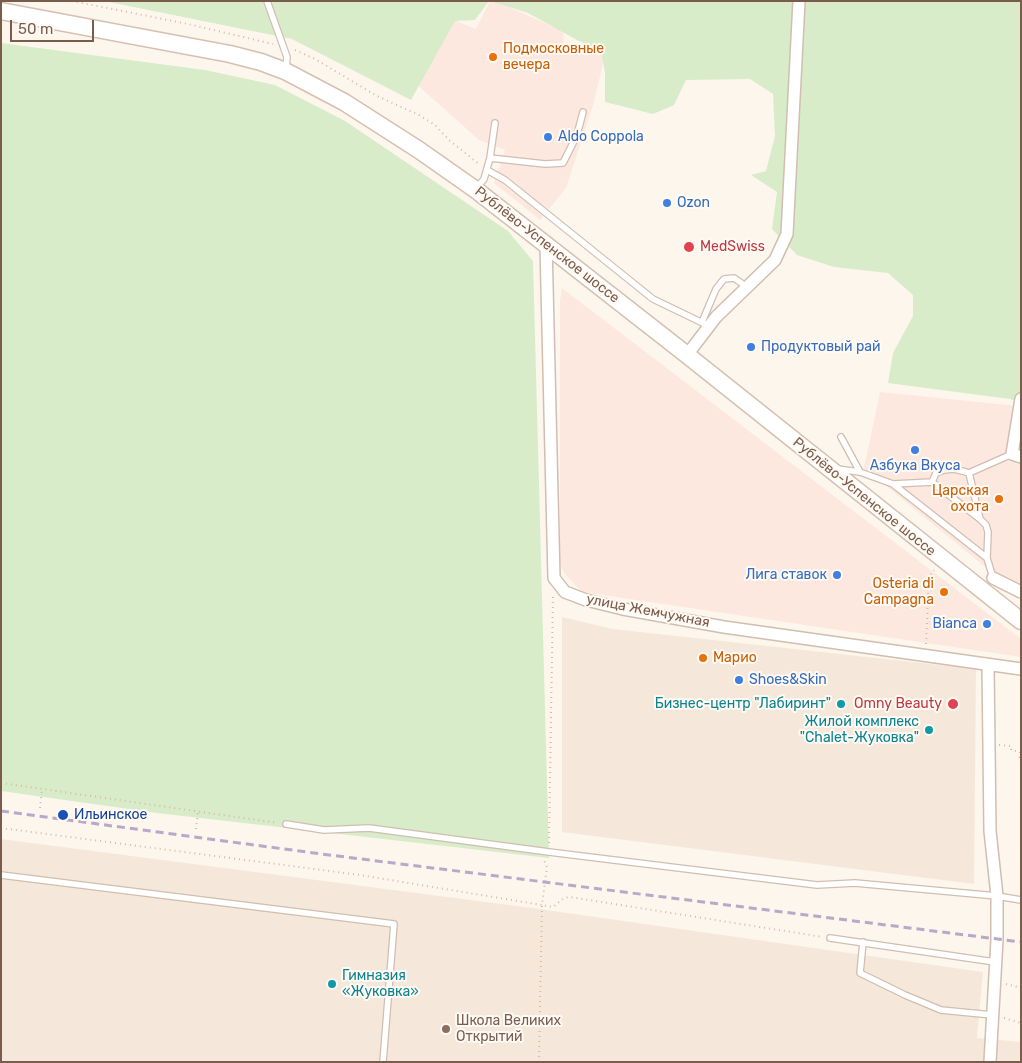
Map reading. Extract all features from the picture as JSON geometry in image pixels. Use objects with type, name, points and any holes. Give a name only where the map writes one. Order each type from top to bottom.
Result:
[{"type":"main road","name":"Рублёво-Успенское шоссе","points":[[1,11],[230,54],[261,62],[286,71],[344,102],[419,150],[476,190],[1021,621]]},
{"type":"street","points":[[687,355],[706,324],[775,260],[787,234],[799,1]]},
{"type":"street","points":[[546,244],[554,578]]},
{"type":"street","points":[[1017,456],[1021,399]]},
{"type":"street","name":"улица Жемчужная","points":[[554,578],[565,592],[586,600],[623,609],[734,628],[1021,669]]},
{"type":"street","points":[[993,578],[998,604]]},
{"type":"street","points":[[993,578],[1021,592]]},
{"type":"street","points":[[988,664],[990,831],[997,896],[990,1062]]},
{"type":"lane","points":[[267,1],[287,57],[286,71]]},
{"type":"lane","points":[[490,158],[546,164],[563,163],[577,135],[583,112]]},
{"type":"lane","points":[[476,190],[484,179],[490,158],[495,123]]},
{"type":"lane","points":[[486,170],[505,180],[653,299],[706,324],[716,289],[724,279],[734,278],[747,287]]},
{"type":"lane","points":[[842,437],[860,472]]},
{"type":"lane","points":[[932,482],[936,473],[943,469],[954,468],[969,473],[1017,456]]},
{"type":"lane","points":[[828,467],[860,472],[893,484],[987,558]]},
{"type":"lane","points":[[969,473],[980,519]]},
{"type":"lane","points":[[893,484],[932,482],[980,519],[986,525],[988,532],[987,558],[993,578]]},
{"type":"lane","points":[[286,824],[324,830],[369,828],[817,885],[855,883],[997,896],[1021,900]]},
{"type":"lane","points":[[1,875],[394,924],[383,1062]]},
{"type":"lane","points":[[830,938],[995,962]]},
{"type":"lane","points":[[863,942],[860,973],[941,1010],[992,1015]]},
{"type":"path","points":[[72,1],[188,24],[284,46],[315,59],[377,96],[419,115],[435,125],[449,140],[486,170]]},
{"type":"path","points":[[925,656],[929,577],[934,570]]},
{"type":"path","points":[[549,852],[554,578]]},
{"type":"path","points":[[989,743],[1011,746],[1011,750],[1021,752],[1019,761],[1021,761]]},
{"type":"path","points":[[1,783],[286,824]]},
{"type":"path","points":[[40,808],[42,789]]},
{"type":"path","points":[[196,829],[198,812]]},
{"type":"path","points":[[1,828],[360,875],[554,907],[564,898],[570,897],[830,938]]},
{"type":"path","points":[[539,1062],[542,905],[547,867],[541,851]]},
{"type":"path","points":[[994,980],[1021,988]]},
{"type":"path","points":[[992,1015],[1021,1023]]},
{"type":"shaded area","points":[[490,1],[495,1],[563,31],[564,44],[605,55],[594,102],[566,188],[540,220],[494,183],[505,150],[479,140],[414,82],[449,18],[476,29]]},
{"type":"shaded area","points":[[562,288],[1021,639],[1021,657],[582,592],[564,573],[560,564],[560,301]]},
{"type":"shaded area","points":[[880,392],[1018,406],[1006,460],[1021,465],[1021,596],[864,468]]},
{"type":"shaded area","points":[[562,617],[613,629],[976,669],[974,884],[562,832]]},
{"type":"shaded area","points":[[1,839],[532,908],[983,972],[977,1038],[1021,1042],[1021,1062],[1,1062]]},
{"type":"green space","points":[[104,1],[489,1],[475,20],[455,21],[411,100],[292,39]]},
{"type":"green space","points":[[490,1],[1021,1],[1021,403],[1010,399],[888,383],[893,353],[913,316],[913,295],[888,273],[834,267],[797,255],[772,229],[777,192],[751,175],[766,171],[775,136],[773,94],[750,79],[686,80],[674,105],[653,114],[605,102],[605,73],[601,51],[528,13]]},
{"type":"green space","points":[[1,43],[205,70],[275,85],[345,121],[508,231],[533,261],[549,858],[157,813],[1,791]]},
{"type":"railway","points":[[1,811],[314,853],[1021,942]]},
{"type":"place","name":"Подмосковные вечера","points":[[493,57]]},
{"type":"place","name":"Aldo Coppola","points":[[548,137]]},
{"type":"place","name":"Ozon","points":[[667,203]]},
{"type":"place","name":"MedSwiss","points":[[689,247]]},
{"type":"place","name":"Продуктовый рай","points":[[751,347]]},
{"type":"place","name":"Азбука Вкуса","points":[[915,450]]},
{"type":"place","name":"Царская охота","points":[[999,499]]},
{"type":"place","name":"Лига ставок","points":[[837,575]]},
{"type":"place","name":"Osteria di Campagna","points":[[944,592]]},
{"type":"place","name":"Bianca","points":[[987,624]]},
{"type":"place","name":"Марио","points":[[703,658]]},
{"type":"place","name":"Shoes&Skin","points":[[739,680]]},
{"type":"place","name":"Бизнес-центр \"Лабиринт\"","points":[[841,704]]},
{"type":"place","name":"Omny Beauty","points":[[953,704]]},
{"type":"place","name":"Жилой комплекс \"Chalet-Жуковка\"","points":[[929,730]]},
{"type":"place","name":"Ильинское","points":[[63,815]]},
{"type":"place","name":"Гимназия «Жуковка»","points":[[332,984]]},
{"type":"place","name":"Школа Великих Открытий","points":[[446,1029]]}]
